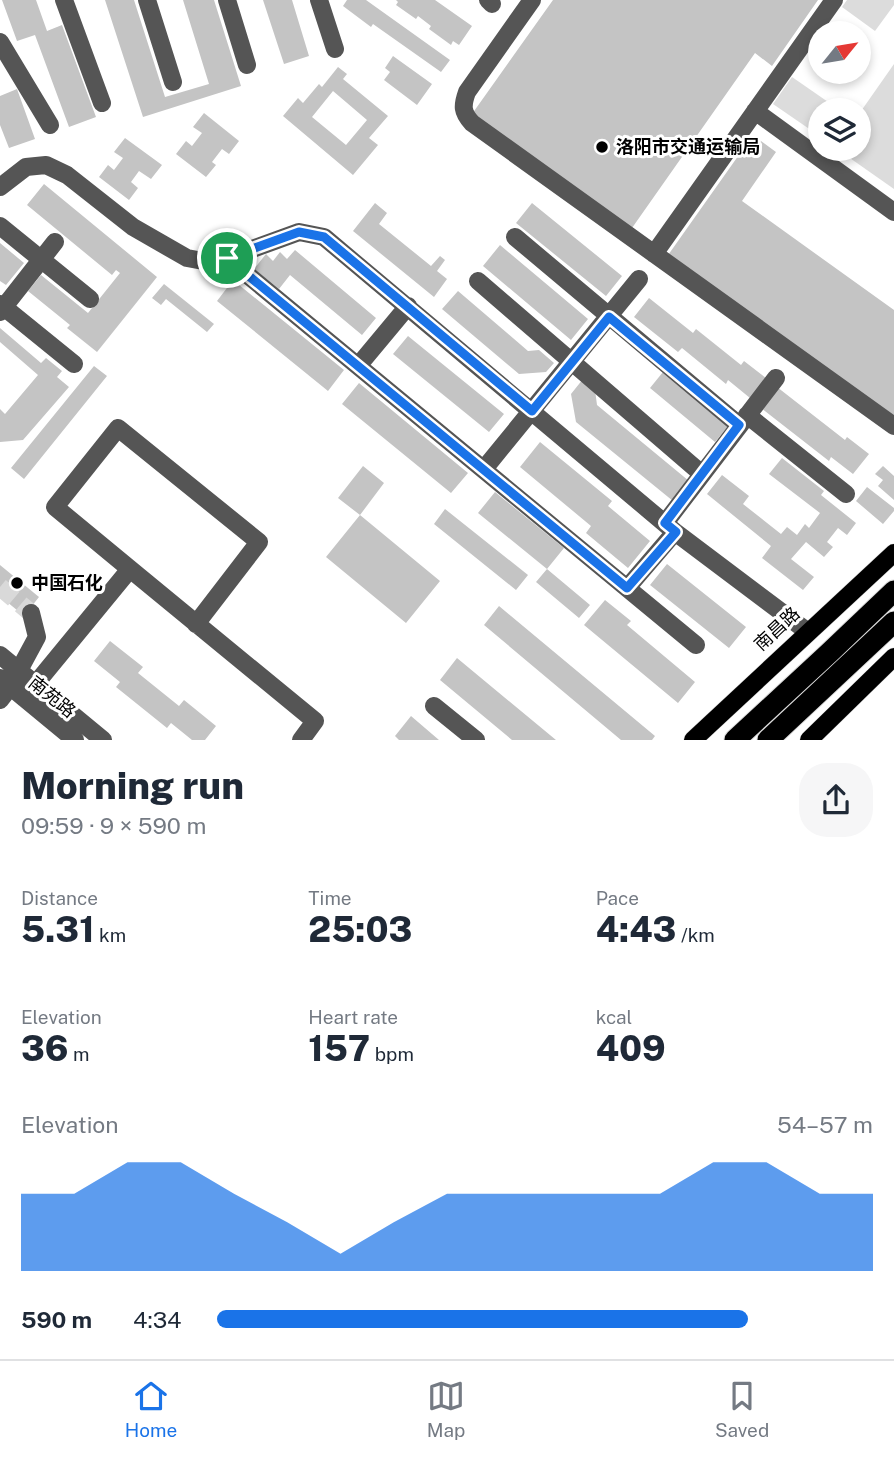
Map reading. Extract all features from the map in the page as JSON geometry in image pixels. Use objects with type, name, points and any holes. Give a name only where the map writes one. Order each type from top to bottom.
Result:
[{"type":"highway","points":[[735,740],[894,591]]},
{"type":"highway","points":[[768,740],[894,622]]},
{"type":"main road","name":"南昌路","points":[[693,740],[894,553]]},
{"type":"main road","points":[[809,740],[894,657]]},
{"type":"street","points":[[64,0],[102,103]]},
{"type":"street","points":[[147,0],[173,82]]},
{"type":"street","points":[[227,0],[247,65]]},
{"type":"street","points":[[319,0],[335,49]]},
{"type":"street","points":[[532,0],[467,92],[463,105],[464,114],[472,123],[894,426]]},
{"type":"street","points":[[654,254],[834,0]]},
{"type":"street","points":[[0,42],[50,125]]},
{"type":"street","points":[[755,111],[894,212]]},
{"type":"street","points":[[0,187],[26,167],[46,165],[66,175],[133,227],[187,258],[214,263],[299,232],[324,237],[670,527],[808,632]]},
{"type":"street","points":[[0,226],[90,299]]},
{"type":"street","points":[[515,237],[609,317],[743,420],[846,494]]},
{"type":"street","points":[[55,242],[1,307],[74,364]]},
{"type":"street","points":[[227,258],[696,645]]},
{"type":"street","points":[[484,469],[639,279]]},
{"type":"street","points":[[478,281],[702,474]]},
{"type":"street","points":[[358,366],[408,306]]},
{"type":"street","points":[[627,588],[670,527],[702,474],[776,378]]},
{"type":"street","points":[[196,624],[260,542],[118,428],[55,507],[196,624],[315,722],[301,740]]},
{"type":"street","points":[[15,686],[130,569]]},
{"type":"street","points":[[15,686],[37,637],[31,613]]},
{"type":"street","name":"南苑路","points":[[0,655],[15,686],[75,740]]},
{"type":"street","name":"南苑路","points":[[15,686],[103,740]]},
{"type":"street","points":[[434,706],[477,740]]},
{"type":"shaded area","points":[[847,0],[894,0],[894,5],[875,31],[872,29],[872,21],[861,21],[842,7]]},
{"type":"shaded area","points":[[894,64],[894,189],[854,161],[871,161],[870,98]]},
{"type":"shaded area","points":[[792,77],[822,98],[808,98],[808,128],[773,104]]},
{"type":"building","points":[[2,0],[36,0],[47,31],[62,25],[96,117],[69,127],[35,35],[17,41]]},
{"type":"building","points":[[105,0],[134,0],[165,97],[209,84],[183,0],[214,0],[241,86],[143,117]]},
{"type":"building","points":[[263,0],[292,0],[309,56],[284,64]]},
{"type":"building","points":[[347,0],[366,0],[450,60],[441,72],[343,6]]},
{"type":"building","points":[[396,0],[435,0],[472,26],[459,45],[453,41],[451,45],[429,29],[431,26],[418,16],[416,19],[396,5]]},
{"type":"building","points":[[553,0],[818,0],[772,66],[755,53],[632,228],[472,114]]},
{"type":"building","points":[[393,56],[432,84],[417,105],[384,80],[390,72],[385,68]]},
{"type":"building","points":[[338,67],[347,74],[343,79],[388,116],[369,138],[378,145],[353,175],[283,116],[298,98],[303,103],[319,84],[322,87]],"holes":[[[333,91],[367,120],[346,145],[312,117]]]},
{"type":"building","points":[[17,89],[35,139],[9,148],[0,125],[0,96]]},
{"type":"building","points":[[204,113],[239,141],[229,154],[222,149],[212,162],[216,165],[206,177],[176,154],[186,141],[192,146],[202,133],[193,127]]},
{"type":"building","points":[[753,135],[776,152],[742,201],[894,310],[894,421],[666,258]]},
{"type":"building","points":[[125,138],[162,165],[151,179],[139,171],[131,182],[138,188],[129,200],[99,177],[108,165],[114,170],[123,158],[114,152]]},
{"type":"building","points":[[44,184],[157,277],[97,352],[67,328],[70,325],[28,291],[41,275],[88,313],[120,273],[116,270],[112,275],[27,205]]},
{"type":"building","points":[[375,203],[387,213],[379,224],[431,266],[440,256],[445,260],[437,271],[447,279],[434,297],[353,231]]},
{"type":"building","points":[[532,203],[622,276],[606,296],[516,223]]},
{"type":"building","points":[[0,243],[24,263],[6,285],[0,281]]},
{"type":"building","points":[[500,245],[588,319],[571,340],[483,266]]},
{"type":"building","points":[[295,250],[376,318],[362,335],[290,275],[279,289],[254,269],[266,254],[273,261],[280,252],[287,259]]},
{"type":"building","points":[[233,280],[344,370],[328,391],[217,301]]},
{"type":"building","points":[[164,284],[214,324],[207,332],[166,299],[161,305],[152,298]]},
{"type":"building","points":[[458,291],[528,351],[539,350],[554,363],[546,372],[519,374],[442,309]]},
{"type":"building","points":[[649,298],[693,333],[696,329],[741,365],[744,361],[766,378],[750,398],[728,380],[726,384],[682,348],[678,352],[634,317]]},
{"type":"building","points":[[0,328],[41,363],[46,358],[62,371],[57,377],[69,387],[23,440],[0,442],[0,409],[5,414],[38,375],[0,342]]},
{"type":"building","points":[[408,336],[504,414],[489,432],[393,354]]},
{"type":"building","points":[[94,366],[107,376],[24,479],[11,468]]},
{"type":"building","points":[[663,372],[729,425],[715,442],[650,388]]},
{"type":"building","points":[[583,379],[595,390],[597,405],[689,481],[673,501],[576,422],[571,394]]},
{"type":"building","points":[[359,383],[468,473],[451,493],[342,404]]},
{"type":"building","points":[[777,387],[845,440],[847,437],[869,454],[853,474],[831,457],[829,461],[761,408]]},
{"type":"building","points":[[540,442],[612,501],[608,506],[650,541],[628,568],[586,533],[591,526],[520,467]]},
{"type":"building","points":[[782,458],[824,491],[821,495],[856,523],[847,535],[838,528],[827,542],[833,547],[824,557],[806,542],[791,559],[814,577],[803,590],[762,558],[771,546],[707,494],[722,475],[749,496],[743,504],[781,534],[787,527],[797,535],[805,524],[809,528],[820,513],[769,474]]},
{"type":"building","points":[[363,466],[384,483],[360,515],[338,498]]},
{"type":"building","points":[[883,466],[894,476],[894,500],[878,486],[883,480],[875,474]]},
{"type":"building","points":[[867,487],[894,508],[883,524],[856,501]]},
{"type":"building","points":[[495,492],[564,548],[547,569],[478,513]]},
{"type":"building","points":[[445,509],[528,575],[516,590],[434,524]]},
{"type":"building","points":[[360,515],[440,581],[406,623],[326,557]]},
{"type":"building","points":[[667,564],[746,627],[729,648],[650,585]]},
{"type":"building","points":[[0,565],[39,597],[24,616],[0,596]]},
{"type":"building","points":[[547,569],[590,605],[579,618],[536,582]]},
{"type":"building","points":[[605,600],[631,621],[627,625],[695,682],[678,703],[584,625]]},
{"type":"building","points":[[499,606],[655,736],[652,740],[621,740],[484,625]]},
{"type":"building","points":[[110,641],[143,667],[138,673],[179,706],[184,700],[216,726],[205,740],[192,740],[171,723],[167,728],[116,687],[120,682],[94,661]]},
{"type":"building","points":[[457,658],[556,740],[512,740],[440,680]]},
{"type":"building","points":[[411,716],[439,740],[399,740],[395,736]]},
{"type":"tunnel","points":[[0,587],[31,613]]},
{"type":"place","name":"洛阳市交通运输局","points":[[602,147]]},
{"type":"place","name":"中国石化","points":[[17,583]]},
{"type":"route","points":[[299,232],[324,237],[532,411],[609,317],[739,425],[665,523],[676,532],[627,588],[227,258],[299,232]]}]
